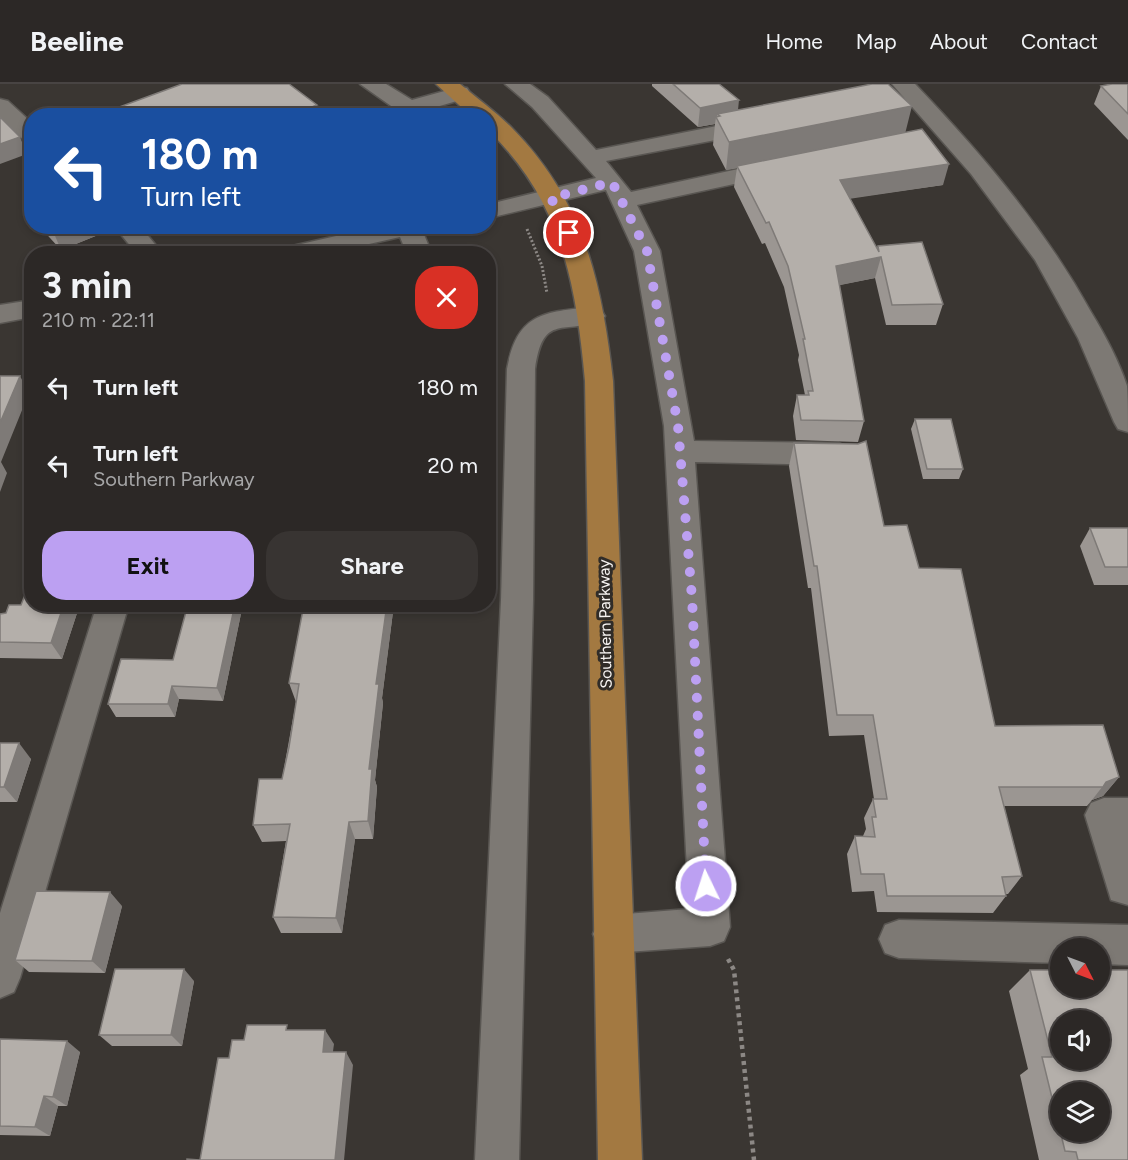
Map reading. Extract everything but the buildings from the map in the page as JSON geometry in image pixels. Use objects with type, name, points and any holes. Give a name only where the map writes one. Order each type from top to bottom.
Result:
[{"type":"main road","points":[[453,88],[476,108]]},
{"type":"main road","name":"Southern Parkway","points":[[496,127],[531,165],[563,218],[581,263],[592,316],[598,381],[620,1160]]},
{"type":"street","points":[[371,84],[409,108],[453,88]]},
{"type":"street","points":[[516,84],[540,102],[592,158],[618,191],[647,251],[668,360],[680,451],[710,927],[613,934]]},
{"type":"street","points":[[901,92],[1030,231],[1087,326],[1128,422]]},
{"type":"street","points":[[0,106],[24,128]]},
{"type":"street","points":[[592,158],[632,148],[660,146],[775,122]]},
{"type":"street","points":[[496,210],[551,198],[618,191],[805,162]]},
{"type":"street","points":[[133,234],[144,246]]},
{"type":"street","points":[[325,246],[381,234]]},
{"type":"street","points":[[0,314],[24,310]]},
{"type":"street","points":[[496,1160],[517,600],[521,369],[524,347],[529,335],[539,326],[552,320],[592,316]]},
{"type":"street","points":[[680,451],[851,454]]},
{"type":"street","points":[[0,978],[111,612]]},
{"type":"street","points":[[1128,815],[1104,815],[1125,887],[1128,887]]},
{"type":"street","points":[[899,939],[1128,945]]},
{"type":"path","points":[[526,226],[542,266],[552,320]]},
{"type":"path","points":[[710,927],[734,970],[754,1160]]},
{"type":"route","points":[[569,233],[551,198],[612,182],[647,251],[678,426],[692,598],[706,886]]}]
